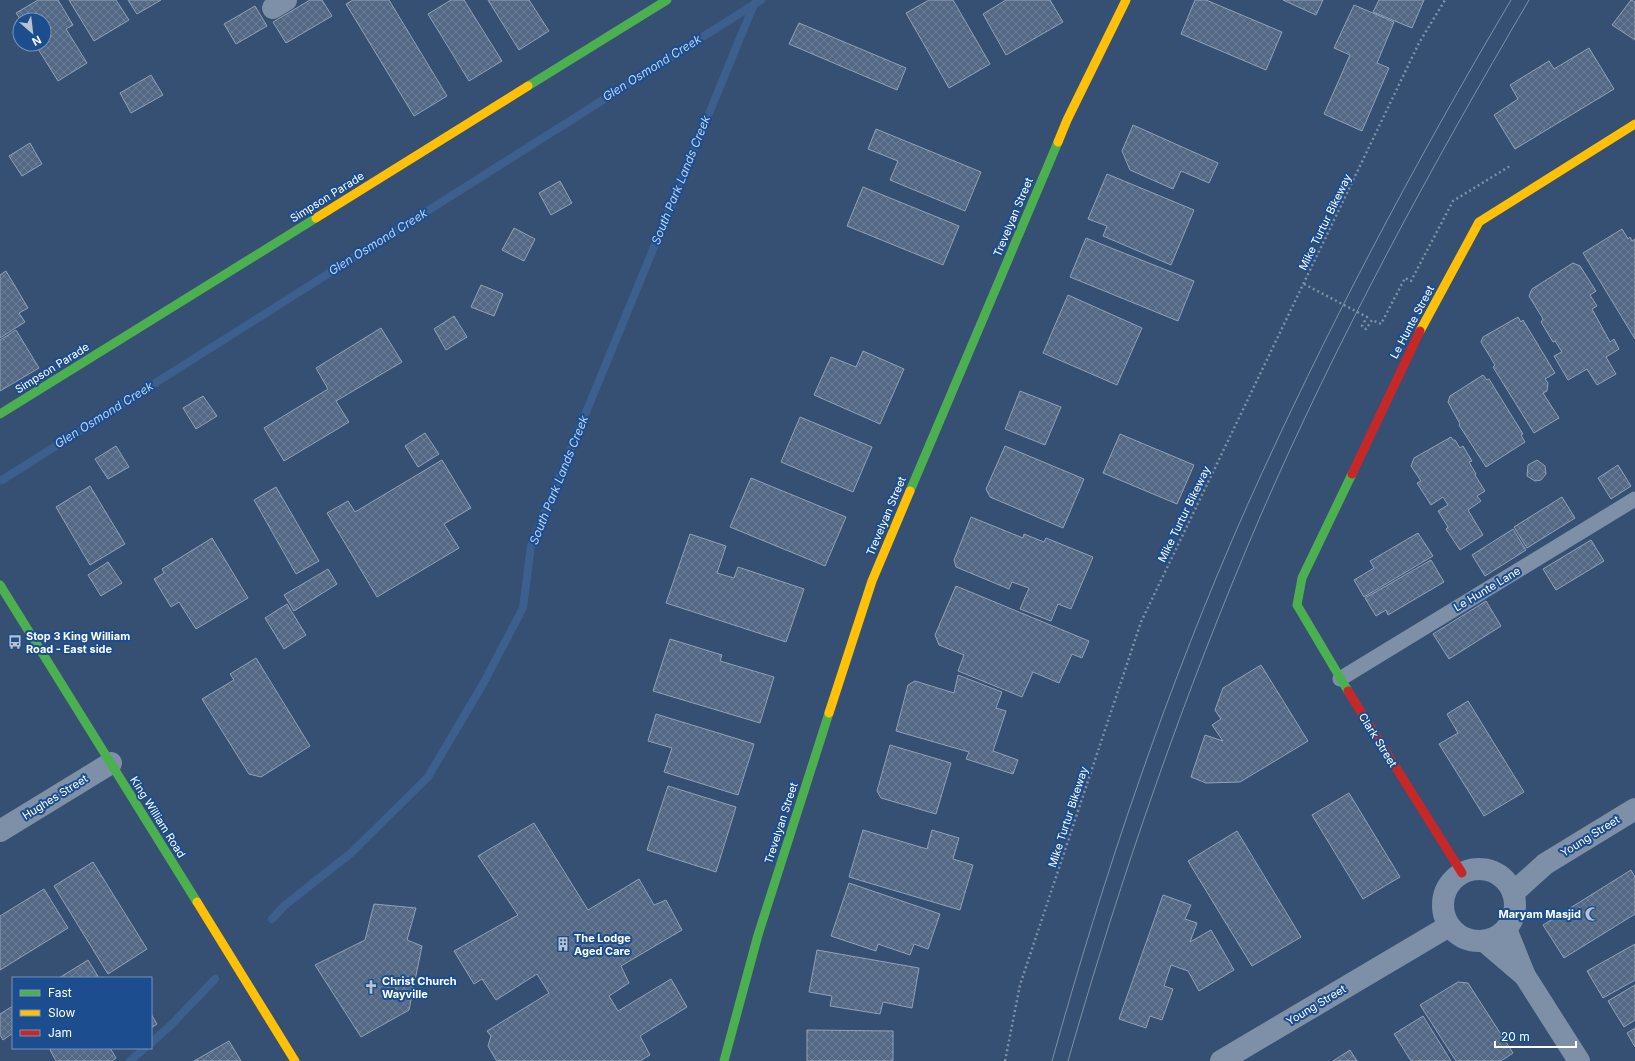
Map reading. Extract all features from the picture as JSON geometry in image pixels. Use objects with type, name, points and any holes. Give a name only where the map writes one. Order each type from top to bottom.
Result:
[{"type":"street","name":"Simpson Parade","points":[[0,414],[667,0]]},
{"type":"street","name":"Trevelyan Street","points":[[724,1061],[758,935],[872,581],[1067,120],[1126,0]]},
{"type":"street","name":"Le Hunte Street","points":[[1297,604],[1302,578],[1308,564],[1414,342],[1479,222],[1635,124]]},
{"type":"street","name":"King William Road","points":[[0,585],[295,1061]]},
{"type":"street","name":"Clark Street","points":[[1297,604],[1340,679],[1462,873]]},
{"type":"street","name":"Hughes Street","points":[[0,831],[111,764]]},
{"type":"street","name":"Young Street","points":[[1508,885],[1545,864],[1635,808]]},
{"type":"street","points":[[1479,869],[1491,871],[1508,885],[1515,902],[1513,916],[1506,929],[1496,936],[1484,941],[1470,940],[1458,935],[1446,920],[1443,902],[1446,890],[1449,884],[1462,873],[1479,869]]},
{"type":"street","name":"Young Street","points":[[1221,1061],[1411,948],[1446,920]]},
{"type":"street","points":[[1506,929],[1525,976],[1579,1061]]},
{"type":"street","points":[[1484,941],[1525,976]]},
{"type":"lane","name":"Le Hunte Lane","points":[[1340,679],[1635,498]]},
{"type":"path","name":"Mike Turtur Bikeway","points":[[1005,1061],[1020,985],[1141,622],[1419,43],[1445,0]]},
{"type":"path","points":[[1304,284],[1366,317],[1362,326],[1366,329],[1372,320],[1381,324],[1405,278],[1411,281],[1453,200],[1510,166]]},
{"type":"building","points":[[38,0],[58,0],[73,25],[66,29],[87,63],[58,81],[40,52],[52,52],[52,12],[18,12]]},
{"type":"building","points":[[69,0],[116,0],[129,20],[94,41]]},
{"type":"building","points":[[128,0],[161,0],[137,14]]},
{"type":"building","points":[[310,0],[322,0],[332,16],[286,43],[273,22]]},
{"type":"building","points":[[353,0],[389,0],[447,96],[414,116],[346,4]]},
{"type":"building","points":[[451,0],[464,0],[502,61],[469,81],[428,14]]},
{"type":"building","points":[[488,0],[529,0],[549,31],[519,50]]},
{"type":"building","points":[[929,0],[953,0],[990,64],[949,88],[906,13]]},
{"type":"building","points":[[1006,0],[1050,0],[1063,22],[1006,55],[983,14]]},
{"type":"building","points":[[1195,0],[1206,0],[1282,32],[1266,70],[1181,34]]},
{"type":"building","points":[[1283,0],[1323,0],[1316,15]]},
{"type":"building","points":[[1379,0],[1424,0],[1412,28],[1373,12]]},
{"type":"building","points":[[1631,0],[1635,2],[1635,40],[1612,25]]},
{"type":"building","points":[[1354,5],[1394,22],[1377,63],[1389,68],[1362,131],[1324,114],[1350,55],[1334,48]]},
{"type":"building","points":[[255,6],[267,26],[236,44],[224,24]]},
{"type":"building","points":[[799,23],[906,68],[897,90],[789,44]]},
{"type":"building","points":[[1589,48],[1614,89],[1515,149],[1494,115],[1518,99],[1510,85],[1549,61],[1554,69]]},
{"type":"building","points":[[151,75],[163,95],[131,113],[120,93]]},
{"type":"building","points":[[1133,125],[1218,163],[1209,183],[1181,171],[1173,189],[1130,170],[1122,151]]},
{"type":"building","points":[[876,129],[981,172],[965,211],[890,180],[898,161],[868,149]]},
{"type":"building","points":[[30,143],[42,164],[22,176],[9,156]]},
{"type":"building","points":[[1107,174],[1194,210],[1171,265],[1103,236],[1107,226],[1088,219]]},
{"type":"building","points":[[560,181],[572,203],[551,215],[539,193]]},
{"type":"building","points":[[863,187],[959,226],[943,265],[847,226]]},
{"type":"building","points":[[514,228],[535,239],[524,261],[502,250]]},
{"type":"building","points":[[1622,229],[1628,239],[1630,237],[1632,241],[1635,239],[1635,339],[1583,253]]},
{"type":"building","points":[[1086,238],[1194,281],[1178,321],[1070,277]]},
{"type":"building","points":[[1573,263],[1580,266],[1596,291],[1590,295],[1597,306],[1592,309],[1610,342],[1614,339],[1619,349],[1606,357],[1616,374],[1597,385],[1587,369],[1568,380],[1554,356],[1562,352],[1555,341],[1553,342],[1541,322],[1543,319],[1529,296],[1532,289]]},
{"type":"building","points":[[6,271],[28,308],[19,313],[25,322],[0,338],[0,275]]},
{"type":"building","points":[[481,285],[503,294],[494,316],[471,307]]},
{"type":"building","points":[[1068,295],[1142,328],[1117,385],[1043,353]]},
{"type":"building","points":[[454,316],[467,337],[446,350],[434,329]]},
{"type":"building","points":[[1518,317],[1521,322],[1523,320],[1555,373],[1545,379],[1548,383],[1547,391],[1543,393],[1559,418],[1534,433],[1493,367],[1495,365],[1481,342],[1483,337]]},
{"type":"building","points":[[381,328],[402,362],[336,401],[349,422],[284,461],[264,428],[328,389],[316,368]]},
{"type":"building","points":[[16,330],[39,368],[0,391],[0,340]]},
{"type":"building","points":[[863,351],[904,369],[880,424],[814,395],[831,357],[856,367]]},
{"type":"building","points":[[1483,375],[1487,380],[1489,379],[1523,434],[1521,435],[1525,442],[1486,467],[1459,425],[1460,424],[1448,402],[1450,396]]},
{"type":"building","points":[[1020,391],[1061,407],[1045,445],[1005,429]]},
{"type":"building","points":[[203,396],[217,416],[196,429],[183,408]]},
{"type":"building","points":[[800,417],[872,447],[853,492],[781,462]]},
{"type":"building","points":[[425,433],[439,454],[418,467],[405,446]]},
{"type":"building","points":[[1120,434],[1194,465],[1177,504],[1103,473]]},
{"type":"building","points":[[1451,437],[1460,448],[1463,446],[1472,461],[1469,462],[1476,474],[1475,475],[1485,491],[1477,496],[1481,501],[1468,510],[1483,535],[1460,550],[1446,529],[1448,527],[1438,511],[1448,505],[1443,497],[1431,505],[1417,483],[1421,481],[1411,466],[1414,458]]},
{"type":"building","points":[[116,446],[129,467],[108,479],[95,459]]},
{"type":"building","points":[[1005,446],[1084,479],[1063,528],[990,497],[986,489]]},
{"type":"building","points":[[442,460],[471,508],[444,524],[459,548],[377,597],[327,513],[348,501],[355,512]]},
{"type":"building","points":[[1537,460],[1545,466],[1546,474],[1541,480],[1535,481],[1527,476],[1528,465]]},
{"type":"building","points":[[1618,465],[1631,486],[1611,499],[1598,478]]},
{"type":"building","points":[[751,478],[846,517],[825,566],[730,527]]},
{"type":"building","points":[[90,486],[125,544],[90,565],[56,507]]},
{"type":"building","points":[[276,487],[319,561],[296,574],[254,500]]},
{"type":"building","points":[[1562,497],[1575,518],[1527,548],[1514,527]]},
{"type":"building","points":[[971,517],[1023,538],[1024,534],[1044,542],[1046,538],[1093,557],[1071,609],[1058,604],[1051,621],[1020,609],[1029,588],[1012,582],[1009,589],[956,567],[954,560]]},
{"type":"building","points":[[1513,529],[1526,550],[1485,576],[1472,555]]},
{"type":"building","points":[[1418,533],[1433,556],[1364,597],[1354,580],[1374,568],[1370,561]]},
{"type":"building","points":[[690,534],[726,546],[717,573],[734,578],[738,567],[804,589],[786,642],[666,603]]},
{"type":"building","points":[[212,538],[248,598],[196,629],[179,602],[171,607],[154,579],[164,573],[162,569]]},
{"type":"building","points":[[1591,540],[1604,561],[1556,590],[1543,569]]},
{"type":"building","points":[[1431,560],[1444,582],[1388,615],[1386,610],[1376,616],[1365,598]]},
{"type":"building","points":[[108,562],[122,583],[101,596],[88,575]]},
{"type":"building","points":[[328,569],[337,584],[294,611],[284,595]]},
{"type":"building","points":[[956,586],[1089,641],[1082,658],[1072,654],[1059,683],[1033,672],[1022,697],[958,671],[964,655],[939,645],[935,635]]},
{"type":"building","points":[[1486,601],[1501,626],[1449,659],[1433,634]]},
{"type":"building","points":[[287,604],[306,635],[284,649],[265,618]]},
{"type":"building","points":[[670,639],[722,655],[720,661],[774,677],[760,723],[653,691]]},
{"type":"building","points":[[256,658],[310,746],[261,777],[249,774],[202,699],[234,680],[230,674]]},
{"type":"building","points":[[1261,665],[1308,741],[1240,782],[1206,783],[1191,777],[1205,735],[1223,741],[1212,725],[1221,719],[1215,710],[1223,688]]},
{"type":"building","points":[[958,675],[1002,692],[996,708],[1006,711],[993,751],[1018,760],[1013,774],[966,759],[969,752],[896,731],[908,685],[915,681],[954,693]]},
{"type":"building","points":[[1468,701],[1524,792],[1484,816],[1439,744],[1458,733],[1447,714]]},
{"type":"building","points":[[656,714],[754,744],[738,795],[664,772],[672,748],[648,741]]},
{"type":"building","points":[[890,745],[951,763],[936,814],[881,798],[877,791]]},
{"type":"building","points":[[668,786],[736,807],[716,872],[647,850]]},
{"type":"building","points":[[1349,793],[1400,877],[1363,899],[1312,815]]},
{"type":"building","name":"The Lodge Aged Care","points":[[534,823],[588,910],[639,879],[654,905],[666,900],[682,930],[621,966],[629,983],[609,996],[618,1011],[671,979],[687,1007],[640,1036],[650,1055],[640,1061],[503,1061],[496,1060],[488,1046],[491,1036],[487,1031],[549,993],[537,974],[496,1000],[482,979],[474,984],[454,951],[518,915],[478,856]]},
{"type":"building","points":[[863,830],[927,849],[932,830],[959,838],[953,859],[973,865],[960,910],[849,877]]},
{"type":"building","points":[[1237,831],[1301,937],[1252,966],[1188,861]]},
{"type":"building","points":[[93,862],[147,949],[108,974],[54,886]]},
{"type":"building","points":[[1631,870],[1635,877],[1635,914],[1564,958],[1543,925]]},
{"type":"building","points":[[849,883],[940,914],[928,949],[914,944],[910,955],[878,944],[876,951],[831,936]]},
{"type":"building","points":[[44,889],[68,928],[0,970],[0,916]]},
{"type":"building","points":[[1163,895],[1191,905],[1185,919],[1197,923],[1190,942],[1211,930],[1234,970],[1199,991],[1188,971],[1171,965],[1164,986],[1173,989],[1162,1020],[1150,1016],[1146,1028],[1119,1019]]},
{"type":"building","name":"Christ Church Wayville","points":[[374,904],[416,908],[407,940],[422,946],[409,1010],[361,1037],[315,965],[365,940]]},
{"type":"building","points":[[1635,944],[1635,980],[1603,998],[1587,971]]},
{"type":"building","points":[[817,950],[919,968],[912,1008],[883,1002],[880,1014],[830,1006],[832,996],[809,992]]},
{"type":"building","points":[[88,960],[98,977],[61,977]]},
{"type":"building","points":[[1458,982],[1468,983],[1513,1053],[1501,1061],[1456,1061],[1420,1005]]},
{"type":"building","points":[[1635,985],[1635,1020],[1624,1027],[1608,1001]]},
{"type":"building","points":[[12,1007],[12,1034],[3,1040],[0,1035],[0,1014]]},
{"type":"building","points":[[152,1016],[157,1024],[152,1027]]},
{"type":"building","points":[[1423,1016],[1451,1061],[1411,1061],[1394,1034]]},
{"type":"building","points":[[1635,1028],[1635,1047],[1627,1033]]},
{"type":"building","points":[[807,1030],[893,1031],[893,1061],[807,1061]]},
{"type":"building","points":[[229,1041],[241,1061],[194,1061]]},
{"type":"building","points":[[111,1049],[116,1058],[112,1061],[56,1061],[50,1050]]},
{"type":"building","points":[[1350,1050],[1357,1061],[1333,1061]]},
{"type":"waterway","name":"Glen Osmond Creek","points":[[2,480],[761,0]]},
{"type":"waterway","name":"South Park Lands Creek","points":[[272,919],[284,906],[351,853],[428,777],[483,684],[523,608],[531,546],[754,4]]},
{"type":"waterway","name":"South Park Lands Creek","points":[[152,1042],[171,1025],[215,979]]},
{"type":"waterway","name":"South Park Lands Creek","points":[[130,1061],[144,1049]]},
{"type":"tram line","points":[[1052,1061],[1093,920],[1139,780],[1164,711],[1218,573],[1277,441],[1339,313],[1405,186],[1511,0]]},
{"type":"tram line","points":[[1068,1061],[1088,992],[1155,786],[1205,651],[1260,517],[1353,319],[1456,126],[1529,0]]},
{"type":"traffic: fast","points":[[528,86],[667,0]]},
{"type":"traffic: fast","points":[[910,491],[1058,142]]},
{"type":"traffic: fast","points":[[0,414],[316,218]]},
{"type":"traffic: fast","points":[[1348,691],[1297,605],[1302,578],[1352,474]]},
{"type":"traffic: fast","points":[[0,585],[197,902]]},
{"type":"traffic: fast","points":[[724,1061],[758,935],[829,713]]},
{"type":"traffic: slow","points":[[1058,142],[1067,120],[1126,0]]},
{"type":"traffic: slow","points":[[316,218],[528,86]]},
{"type":"traffic: slow","points":[[1420,331],[1479,222],[1635,124]]},
{"type":"traffic: slow","points":[[829,713],[872,581],[910,491]]},
{"type":"traffic: slow","points":[[197,902],[295,1061]]},
{"type":"traffic: jam","points":[[1352,474],[1420,331]]},
{"type":"traffic: jam","points":[[1348,691],[1462,873]]},
{"type":"place","name":"Stop 3 King William Road - East side","points":[[15,642]]},
{"type":"place","name":"Maryam Masjid","points":[[1592,914]]},
{"type":"place","name":"The Lodge Aged Care","points":[[563,944]]},
{"type":"place","name":"Christ Church Wayville","points":[[371,987]]}]
